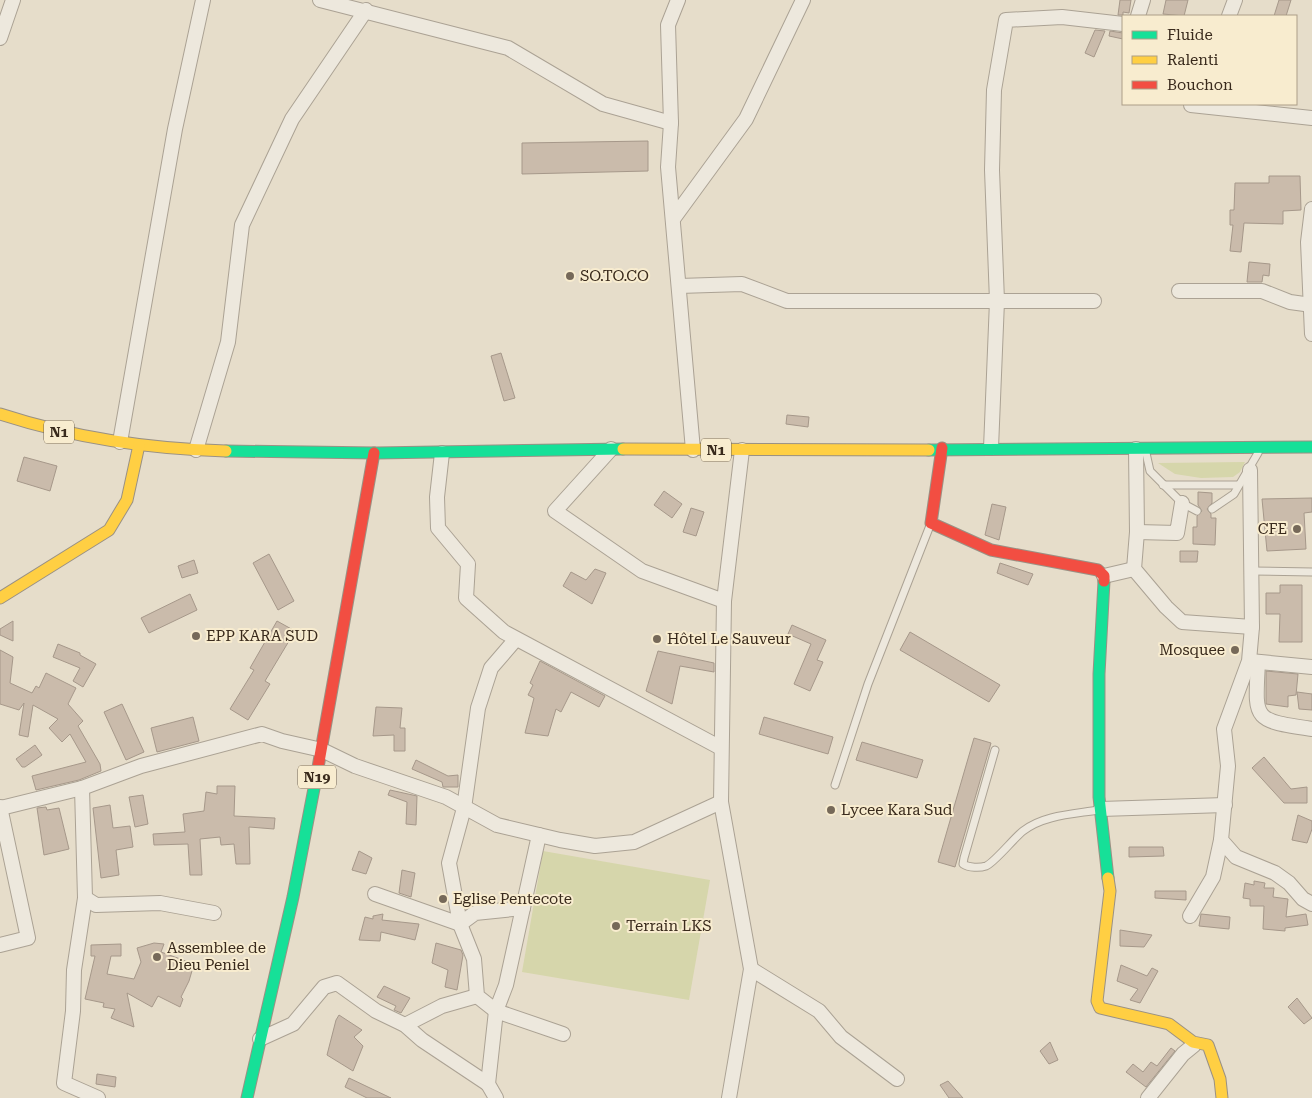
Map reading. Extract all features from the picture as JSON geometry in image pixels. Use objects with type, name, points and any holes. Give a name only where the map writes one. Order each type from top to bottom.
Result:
[{"type":"main road","name":"N1","points":[[0,414],[57,432],[140,445],[196,450],[442,453],[611,449],[1141,449],[1312,447]]},
{"type":"main road","points":[[0,598],[109,530],[121,516],[128,500],[140,445]]},
{"type":"main road","points":[[942,448],[931,523],[991,550],[1098,570],[1104,576],[1099,683],[1099,797],[1110,891],[1098,1005],[1100,1008],[1130,1012],[1171,1025],[1194,1045],[1208,1045],[1220,1079],[1222,1098]]},
{"type":"main road","name":"N19","points":[[247,1098],[293,897],[322,750],[374,453]]},
{"type":"street","points":[[0,38],[13,0]]},
{"type":"street","points":[[120,442],[175,129],[203,0]]},
{"type":"street","points":[[320,0],[366,10],[508,48],[603,104],[671,123]]},
{"type":"street","points":[[678,0],[668,25],[671,123],[668,167],[694,450]]},
{"type":"street","points":[[672,219],[746,119],[803,0]]},
{"type":"street","points":[[1138,15],[1143,0]]},
{"type":"street","points":[[1229,15],[1235,0]]},
{"type":"street","points":[[196,450],[228,342],[242,224],[292,119],[366,10]]},
{"type":"street","points":[[991,448],[997,301],[992,170],[994,90],[1006,20],[1062,18],[1122,24]]},
{"type":"street","points":[[1191,105],[1312,118]]},
{"type":"street","points":[[1312,209],[1308,242],[1312,334]]},
{"type":"street","points":[[679,286],[742,284],[787,301],[1094,301]]},
{"type":"street","points":[[1179,291],[1262,291],[1290,302],[1311,305]]},
{"type":"street","points":[[611,449],[555,511],[642,571],[724,601]]},
{"type":"street","points":[[1141,449],[1138,532],[1134,569],[1166,607],[1182,622],[1252,627]]},
{"type":"street","points":[[729,1098],[751,969],[721,802],[724,601],[742,450]]},
{"type":"street","points":[[442,453],[437,498],[438,528],[468,564],[466,598],[504,632],[721,748]]},
{"type":"street","points":[[1250,470],[1252,627],[1256,702],[1259,713],[1267,720],[1312,729]]},
{"type":"street","points":[[1138,532],[1176,533],[1182,503]]},
{"type":"street","points":[[1104,576],[1134,569]]},
{"type":"street","points":[[516,639],[491,668],[478,708],[464,808],[449,863],[460,924],[474,959],[477,996],[496,1012],[563,1034]]},
{"type":"street","points":[[1254,661],[1312,667]]},
{"type":"street","points":[[1190,916],[1213,877],[1221,840],[1228,766],[1224,729],[1254,661]]},
{"type":"street","points":[[0,945],[28,938],[0,808],[82,788],[141,766],[262,734],[282,742],[322,750],[355,766],[446,797],[498,825],[595,846],[634,842],[721,802]]},
{"type":"street","points":[[82,788],[85,898],[74,970],[73,1011],[64,1083],[98,1098]]},
{"type":"street","points":[[1101,810],[1225,805]]},
{"type":"street","points":[[488,1084],[496,1012],[506,985],[539,835]]},
{"type":"street","points":[[1221,840],[1236,857],[1275,873],[1289,883],[1303,899],[1312,904]]},
{"type":"street","points":[[375,894],[460,924]]},
{"type":"street","points":[[85,898],[96,904],[160,903],[214,913]]},
{"type":"street","points":[[460,924],[475,913],[523,908]]},
{"type":"street","points":[[751,969],[819,1011],[841,1037],[897,1079]]},
{"type":"street","points":[[260,1039],[293,1024],[324,987],[332,983],[341,984],[376,1011],[405,1025],[422,1040],[488,1084],[496,1098]]},
{"type":"street","points":[[405,1025],[442,1006],[477,996]]},
{"type":"street","points":[[1148,1098],[1183,1054],[1194,1045]]},
{"type":"lane","points":[[1212,509],[1234,494],[1238,485],[1250,470],[1261,448]]},
{"type":"lane","points":[[1141,449],[1147,468],[1162,485],[1182,503],[1197,511]]},
{"type":"lane","points":[[1162,485],[1238,485]]},
{"type":"lane","points":[[835,785],[868,684],[931,523]]},
{"type":"lane","points":[[1252,571],[1312,572]]},
{"type":"lane","points":[[995,750],[964,858],[964,864],[968,867],[989,865],[1024,830],[1034,825],[1062,815],[1101,810]]},
{"type":"green space","points":[[1245,462],[1240,472],[1233,477],[1201,478],[1175,474],[1158,463]]},
{"type":"green space","name":"Terrain LKS","points":[[543,851],[710,880],[689,1000],[522,972]]},
{"type":"building","points":[[1120,0],[1131,0],[1129,13],[1123,12],[1123,15],[1118,15]]},
{"type":"building","points":[[1166,0],[1188,0],[1184,15],[1163,14]]},
{"type":"building","points":[[1279,0],[1291,0],[1286,15],[1274,15]]},
{"type":"building","points":[[1095,30],[1105,31],[1094,57],[1085,53]]},
{"type":"building","points":[[1110,31],[1122,33],[1122,39],[1109,36]]},
{"type":"building","points":[[648,141],[648,171],[522,174],[522,143]]},
{"type":"building","points":[[1269,176],[1300,176],[1301,210],[1283,211],[1283,224],[1244,223],[1241,252],[1230,251],[1233,225],[1230,225],[1230,210],[1234,210],[1235,183],[1269,183]]},
{"type":"building","points":[[1249,262],[1270,264],[1269,276],[1263,275],[1262,282],[1247,282]]},
{"type":"building","points":[[501,353],[515,398],[504,401],[491,356]]},
{"type":"building","points":[[787,415],[809,417],[808,427],[786,424]]},
{"type":"building","points":[[24,457],[57,466],[50,491],[17,481]]},
{"type":"building","points":[[664,491],[682,504],[672,518],[654,505]]},
{"type":"building","points":[[1198,492],[1212,493],[1212,503],[1207,509],[1211,514],[1211,518],[1216,518],[1215,545],[1193,544],[1193,527],[1197,527],[1197,516],[1202,511],[1198,505]]},
{"type":"building","points":[[1312,498],[1312,512],[1304,513],[1306,549],[1267,551],[1262,499]]},
{"type":"building","points":[[992,504],[1006,507],[999,540],[985,535]]},
{"type":"building","points":[[691,508],[704,512],[696,536],[683,532]]},
{"type":"building","points":[[1180,551],[1198,551],[1197,562],[1180,562]]},
{"type":"building","points":[[269,554],[294,601],[278,610],[253,563]]},
{"type":"building","points":[[194,560],[198,573],[182,578],[178,566]]},
{"type":"building","points":[[1000,563],[1033,574],[1028,585],[997,573]]},
{"type":"building","points":[[595,569],[606,573],[592,604],[563,586],[571,572],[586,580]]},
{"type":"building","points":[[1280,585],[1302,585],[1302,642],[1279,642],[1280,614],[1266,614],[1266,593],[1280,593]]},
{"type":"building","points":[[190,594],[197,610],[149,633],[141,618]]},
{"type":"building","points":[[13,621],[13,641],[0,635],[0,629]]},
{"type":"building","points":[[277,621],[295,631],[265,681],[270,684],[248,720],[230,709],[254,670],[250,668]]},
{"type":"building","points":[[792,625],[826,640],[817,660],[823,662],[810,691],[794,684],[811,644],[788,634]]},
{"type":"building","points":[[910,632],[1000,685],[989,702],[900,650]]},
{"type":"building","points":[[58,644],[80,653],[80,655],[96,664],[83,687],[73,681],[80,668],[53,657]]},
{"type":"building","points":[[0,650],[13,657],[10,683],[32,693],[36,686],[39,688],[46,673],[76,688],[68,704],[83,721],[78,726],[100,764],[101,771],[79,780],[36,790],[32,776],[86,762],[70,734],[62,742],[49,728],[58,719],[33,705],[28,737],[19,735],[24,703],[19,710],[0,704]]},
{"type":"building","points":[[658,651],[714,663],[714,672],[680,666],[672,704],[646,691]]},
{"type":"building","points":[[540,661],[605,696],[599,707],[571,692],[561,712],[556,709],[548,736],[525,733],[534,698],[528,695],[533,685],[530,683]]},
{"type":"building","points":[[1266,671],[1298,674],[1296,695],[1288,696],[1288,707],[1266,704]]},
{"type":"building","points":[[1297,692],[1312,694],[1312,710],[1299,709]]},
{"type":"building","points":[[122,704],[144,752],[126,760],[104,712]]},
{"type":"building","points":[[376,707],[402,708],[400,728],[405,728],[405,751],[394,751],[394,735],[373,736]]},
{"type":"building","points":[[193,717],[199,741],[157,752],[151,728]]},
{"type":"building","points":[[764,717],[833,737],[828,754],[759,734]]},
{"type":"building","points":[[974,738],[991,743],[955,867],[938,862]]},
{"type":"building","points":[[862,742],[923,760],[917,778],[856,760]]},
{"type":"building","points":[[35,745],[42,755],[25,767],[22,767],[16,759]]},
{"type":"building","points":[[1264,757],[1291,789],[1307,787],[1307,803],[1284,803],[1252,768]]},
{"type":"building","points":[[416,760],[448,776],[458,775],[458,787],[443,787],[442,782],[412,769]]},
{"type":"building","points":[[217,786],[235,786],[234,816],[275,818],[274,829],[249,827],[250,864],[236,864],[234,844],[221,845],[220,837],[200,839],[202,875],[190,875],[188,844],[154,845],[153,834],[185,832],[183,814],[204,811],[206,792],[217,794]]},
{"type":"building","points":[[390,790],[417,796],[416,825],[406,824],[407,802],[388,795]]},
{"type":"building","points":[[143,795],[148,824],[135,827],[129,797]]},
{"type":"building","points":[[110,805],[113,828],[130,826],[133,847],[116,850],[119,875],[101,878],[93,808]]},
{"type":"building","points":[[46,807],[47,810],[59,808],[69,849],[44,855],[37,808]]},
{"type":"building","points":[[1298,815],[1312,821],[1312,829],[1307,843],[1292,840]]},
{"type":"building","points":[[1129,847],[1163,847],[1164,856],[1129,857]]},
{"type":"building","points":[[359,851],[372,858],[366,874],[352,870]]},
{"type":"building","points":[[402,870],[415,873],[411,897],[399,893]]},
{"type":"building","points":[[1254,881],[1265,883],[1264,888],[1274,888],[1273,897],[1288,899],[1286,917],[1306,914],[1308,925],[1285,928],[1285,931],[1263,929],[1264,906],[1250,906],[1250,899],[1243,898],[1245,883],[1254,885]]},
{"type":"building","points":[[1155,891],[1186,891],[1186,900],[1155,898]]},
{"type":"building","points":[[383,914],[382,920],[419,924],[415,940],[381,932],[380,941],[359,940],[365,917],[373,919],[373,916]]},
{"type":"building","points":[[1201,914],[1230,917],[1229,929],[1199,926]]},
{"type":"building","points":[[1120,930],[1152,935],[1144,947],[1120,946]]},
{"type":"building","points":[[154,943],[164,944],[161,952],[194,964],[189,981],[181,997],[183,999],[180,1007],[158,996],[152,1007],[127,993],[134,1027],[111,1018],[115,1009],[103,1007],[104,1003],[85,999],[95,956],[91,956],[91,945],[121,944],[121,956],[111,956],[107,974],[134,979],[141,962],[137,948]]},
{"type":"building","points":[[436,943],[461,950],[463,955],[457,990],[445,987],[448,970],[432,963]]},
{"type":"building","points":[[1121,965],[1147,976],[1152,968],[1158,971],[1140,1003],[1130,1000],[1138,989],[1117,981]]},
{"type":"building","points":[[384,986],[410,998],[401,1013],[394,1010],[396,1006],[377,997]]},
{"type":"building","points":[[1297,998],[1312,1018],[1304,1024],[1288,1007]]},
{"type":"building","points":[[339,1015],[362,1030],[354,1037],[363,1046],[353,1071],[327,1055]]},
{"type":"building","points":[[1050,1042],[1058,1060],[1049,1064],[1040,1051]]},
{"type":"building","points":[[1171,1048],[1175,1051],[1146,1087],[1126,1072],[1133,1064],[1143,1072],[1151,1062],[1157,1066]]},
{"type":"building","points":[[97,1074],[116,1077],[115,1087],[96,1084]]},
{"type":"building","points":[[349,1078],[391,1098],[367,1098],[345,1087]]},
{"type":"building","points":[[948,1081],[963,1098],[949,1098],[940,1085]]},
{"type":"traffic: fast","points":[[929,450],[1312,447]]},
{"type":"traffic: fast","points":[[226,451],[376,453],[623,449]]},
{"type":"traffic: fast","points":[[1104,581],[1099,674],[1099,797],[1108,878]]},
{"type":"traffic: fast","points":[[247,1098],[293,897],[317,773]]},
{"type":"traffic: slow","points":[[0,414],[56,430],[112,441],[169,448],[226,451]]},
{"type":"traffic: slow","points":[[0,598],[109,530],[127,500],[139,445]]},
{"type":"traffic: slow","points":[[623,449],[929,450]]},
{"type":"traffic: slow","points":[[1108,878],[1110,891],[1097,1001],[1100,1008],[1169,1024],[1193,1042],[1208,1045],[1220,1079],[1222,1098]]},
{"type":"traffic: jam","points":[[942,448],[931,523],[991,550],[1098,570],[1104,576],[1104,581]]},
{"type":"traffic: jam","points":[[317,773],[374,453]]},
{"type":"place","name":"SO.TO.CO","points":[[570,276]]},
{"type":"place","name":"CFE","points":[[1297,529]]},
{"type":"place","name":"EPP KARA SUD","points":[[196,636]]},
{"type":"place","name":"Hôtel Le Sauveur","points":[[657,639]]},
{"type":"place","name":"Mosquee","points":[[1235,650]]},
{"type":"place","name":"Lycee Kara Sud","points":[[831,810]]},
{"type":"place","name":"Eglise Pentecote","points":[[443,899]]},
{"type":"place","name":"Terrain LKS","points":[[616,926]]},
{"type":"place","name":"Assemblee de Dieu Peniel","points":[[157,957]]}]
